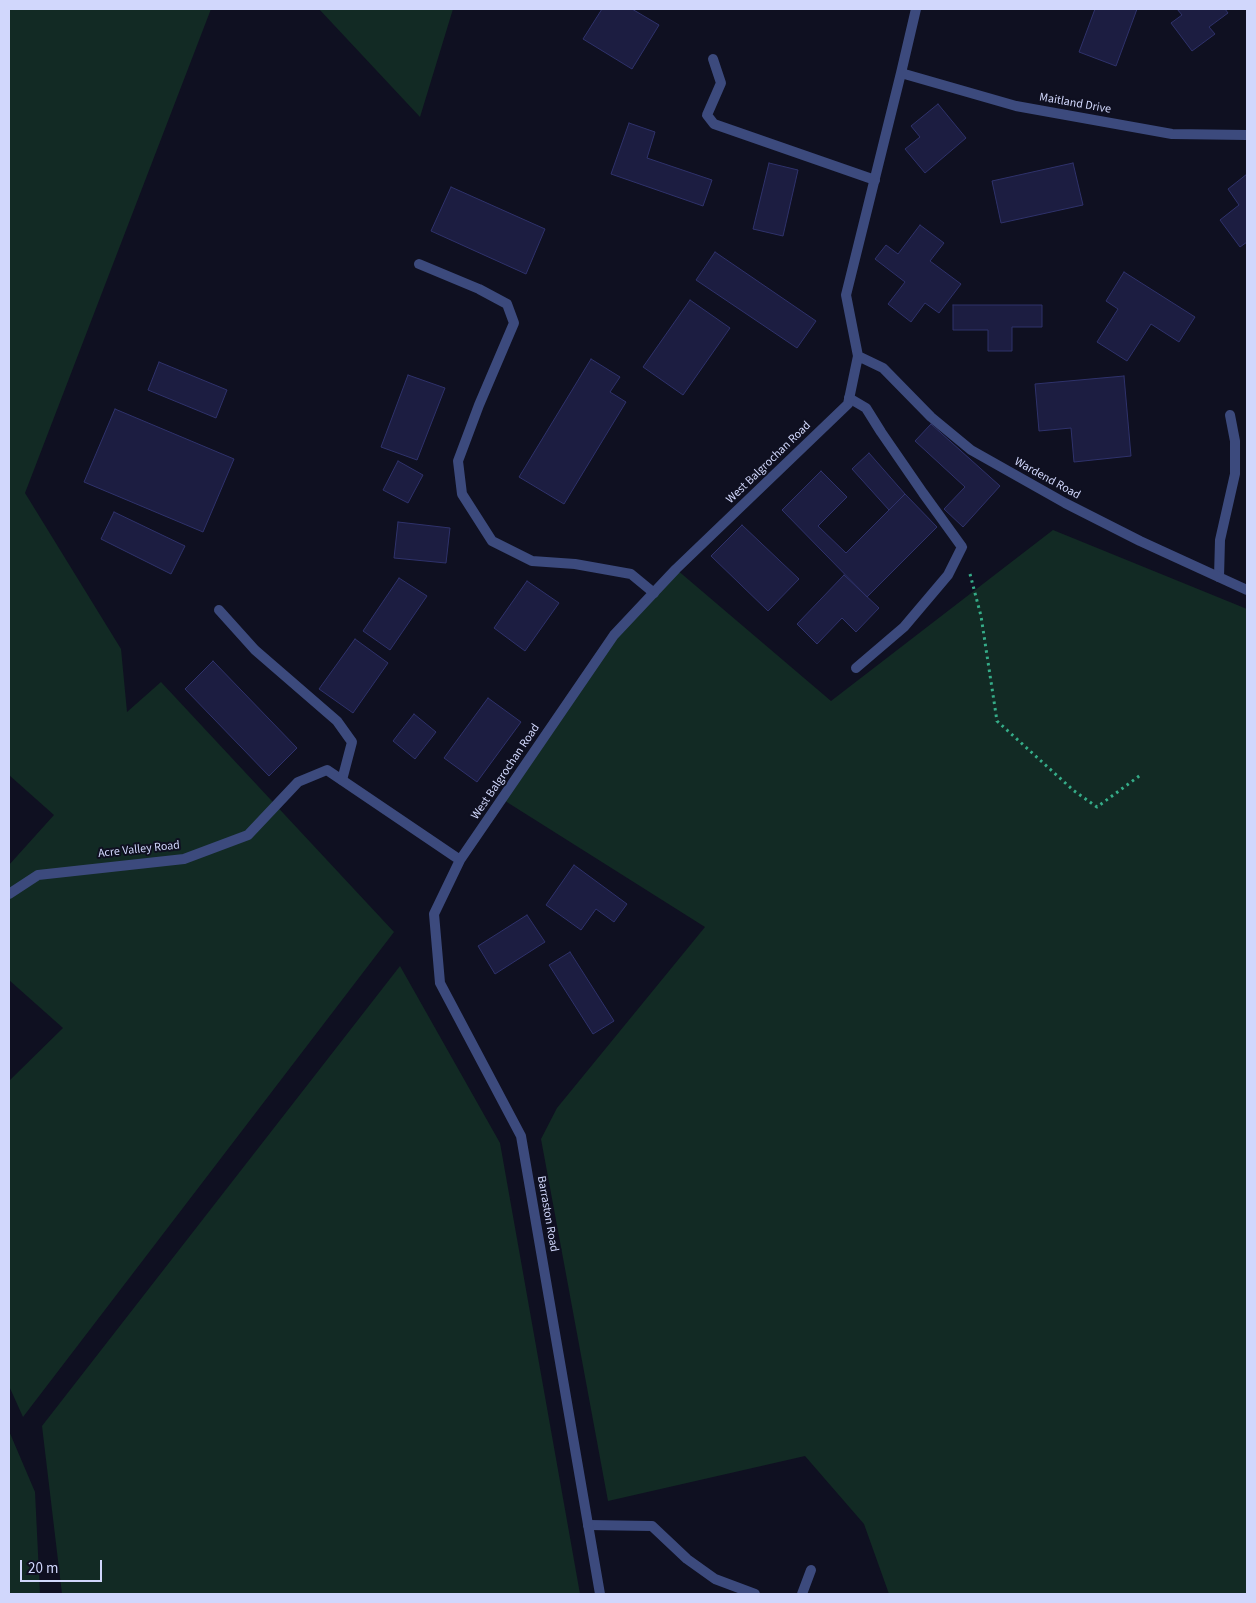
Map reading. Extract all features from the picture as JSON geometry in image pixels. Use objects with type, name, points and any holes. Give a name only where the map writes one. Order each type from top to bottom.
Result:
[{"type":"street","name":"West Balgrochan Road","points":[[460,860],[614,635],[676,569],[848,404],[858,356],[846,296],[902,73],[916,9]]},
{"type":"street","points":[[713,59],[721,83],[707,115],[714,124],[875,180]]},
{"type":"street","name":"Maitland Drive","points":[[902,73],[1026,108],[1172,134],[1247,135]]},
{"type":"street","points":[[419,264],[479,289],[507,304],[514,323],[479,405],[458,461],[462,494],[492,541],[532,561],[575,564],[631,574],[654,593]]},
{"type":"street","name":"Wardend Road","points":[[858,356],[883,368],[931,417],[971,450],[1065,503],[1140,541],[1247,590]]},
{"type":"street","points":[[850,398],[866,408],[886,440],[962,547],[948,575],[904,627],[856,668]]},
{"type":"street","points":[[1219,577],[1220,540],[1234,474],[1235,441],[1230,416]]},
{"type":"street","points":[[219,610],[255,650],[337,721],[352,742],[342,780]]},
{"type":"street","name":"Acre Valley Road","points":[[9,894],[38,875],[184,859],[248,835],[298,782],[327,770],[460,860]]},
{"type":"street","name":"Barraston Road","points":[[460,860],[434,914],[440,982],[521,1136],[600,1594]]},
{"type":"street","points":[[588,1525],[652,1526],[687,1559],[715,1580],[755,1594]]},
{"type":"street","points":[[802,1594],[811,1570]]},
{"type":"path","points":[[962,547],[981,616],[996,721],[1073,790],[1097,806],[1142,774]]},
{"type":"green space","points":[[9,9],[211,9],[25,493],[121,649],[127,712],[161,682],[394,932],[23,1417],[9,1386],[9,1081],[63,1028],[9,980],[9,865],[54,815],[9,775]]},
{"type":"green space","points":[[319,9],[453,9],[420,117]]},
{"type":"green space","points":[[1053,530],[1247,609],[1247,1594],[889,1594],[864,1524],[805,1456],[608,1501],[541,1139],[557,1108],[705,927],[502,799],[614,635],[676,569],[831,701]]},
{"type":"green space","points":[[400,966],[500,1143],[580,1594],[62,1594],[42,1426]]},
{"type":"green space","points":[[9,1431],[35,1492],[40,1594],[9,1594]]},
{"type":"building","points":[[602,9],[632,9],[659,25],[632,69],[583,39]]},
{"type":"building","points":[[1095,9],[1137,9],[1116,66],[1079,52]]},
{"type":"building","points":[[1177,9],[1225,9],[1228,13],[1209,27],[1215,34],[1192,51],[1171,23],[1182,15]]},
{"type":"building","points":[[938,104],[966,138],[925,173],[905,149],[920,137],[911,126]]},
{"type":"building","points":[[629,123],[655,132],[647,158],[712,180],[703,206],[611,174]]},
{"type":"building","points":[[769,163],[798,170],[783,236],[753,229]]},
{"type":"building","points":[[1073,163],[1083,205],[1001,223],[992,181]]},
{"type":"building","points":[[1247,174],[1247,242],[1240,247],[1220,220],[1239,205],[1228,189]]},
{"type":"building","points":[[451,187],[545,229],[526,274],[431,231]]},
{"type":"building","points":[[920,225],[944,243],[930,261],[961,284],[939,313],[925,303],[911,322],[888,304],[905,282],[875,259],[886,245],[898,254]]},
{"type":"building","points":[[715,252],[816,321],[797,348],[696,280]]},
{"type":"building","points":[[1124,272],[1195,317],[1179,342],[1151,324],[1127,361],[1097,342],[1118,309],[1106,301]]},
{"type":"building","points":[[690,300],[730,328],[683,395],[643,367]]},
{"type":"building","points":[[953,305],[1042,305],[1042,327],[1012,327],[1012,351],[988,351],[988,330],[953,330]]},
{"type":"building","points":[[591,359],[620,377],[610,392],[626,402],[564,504],[519,477]]},
{"type":"building","points":[[159,362],[227,390],[216,418],[148,390]]},
{"type":"building","points":[[408,375],[445,388],[417,460],[381,447]]},
{"type":"building","points":[[1124,376],[1131,456],[1074,462],[1071,428],[1039,431],[1035,384]]},
{"type":"building","points":[[115,409],[234,459],[203,532],[84,482]]},
{"type":"building","points":[[931,424],[1000,486],[963,527],[944,509],[965,487],[915,441]]},
{"type":"building","points":[[869,453],[905,494],[889,510],[852,469]]},
{"type":"building","points":[[398,461],[423,475],[408,503],[383,490]]},
{"type":"building","points":[[821,471],[847,497],[818,526],[846,553],[905,494],[937,527],[867,597],[782,510]]},
{"type":"building","points":[[114,512],[185,546],[171,574],[101,539]]},
{"type":"building","points":[[398,522],[450,528],[446,563],[394,558]]},
{"type":"building","points":[[742,525],[799,579],[768,611],[711,556]]},
{"type":"building","points":[[844,575],[879,608],[856,632],[842,618],[817,644],[797,624]]},
{"type":"building","points":[[399,578],[427,596],[390,650],[363,631]]},
{"type":"building","points":[[527,581],[559,603],[525,651],[494,628]]},
{"type":"building","points":[[355,639],[388,663],[353,713],[319,689]]},
{"type":"building","points":[[213,661],[297,748],[269,776],[185,689]]},
{"type":"building","points":[[488,698],[521,722],[477,782],[444,758]]},
{"type":"building","points":[[414,714],[436,732],[415,759],[393,741]]},
{"type":"building","points":[[574,865],[627,904],[614,922],[596,909],[581,930],[546,905]]},
{"type":"building","points":[[527,915],[545,942],[495,974],[478,946]]},
{"type":"building","points":[[570,952],[614,1021],[593,1034],[549,965]]}]
